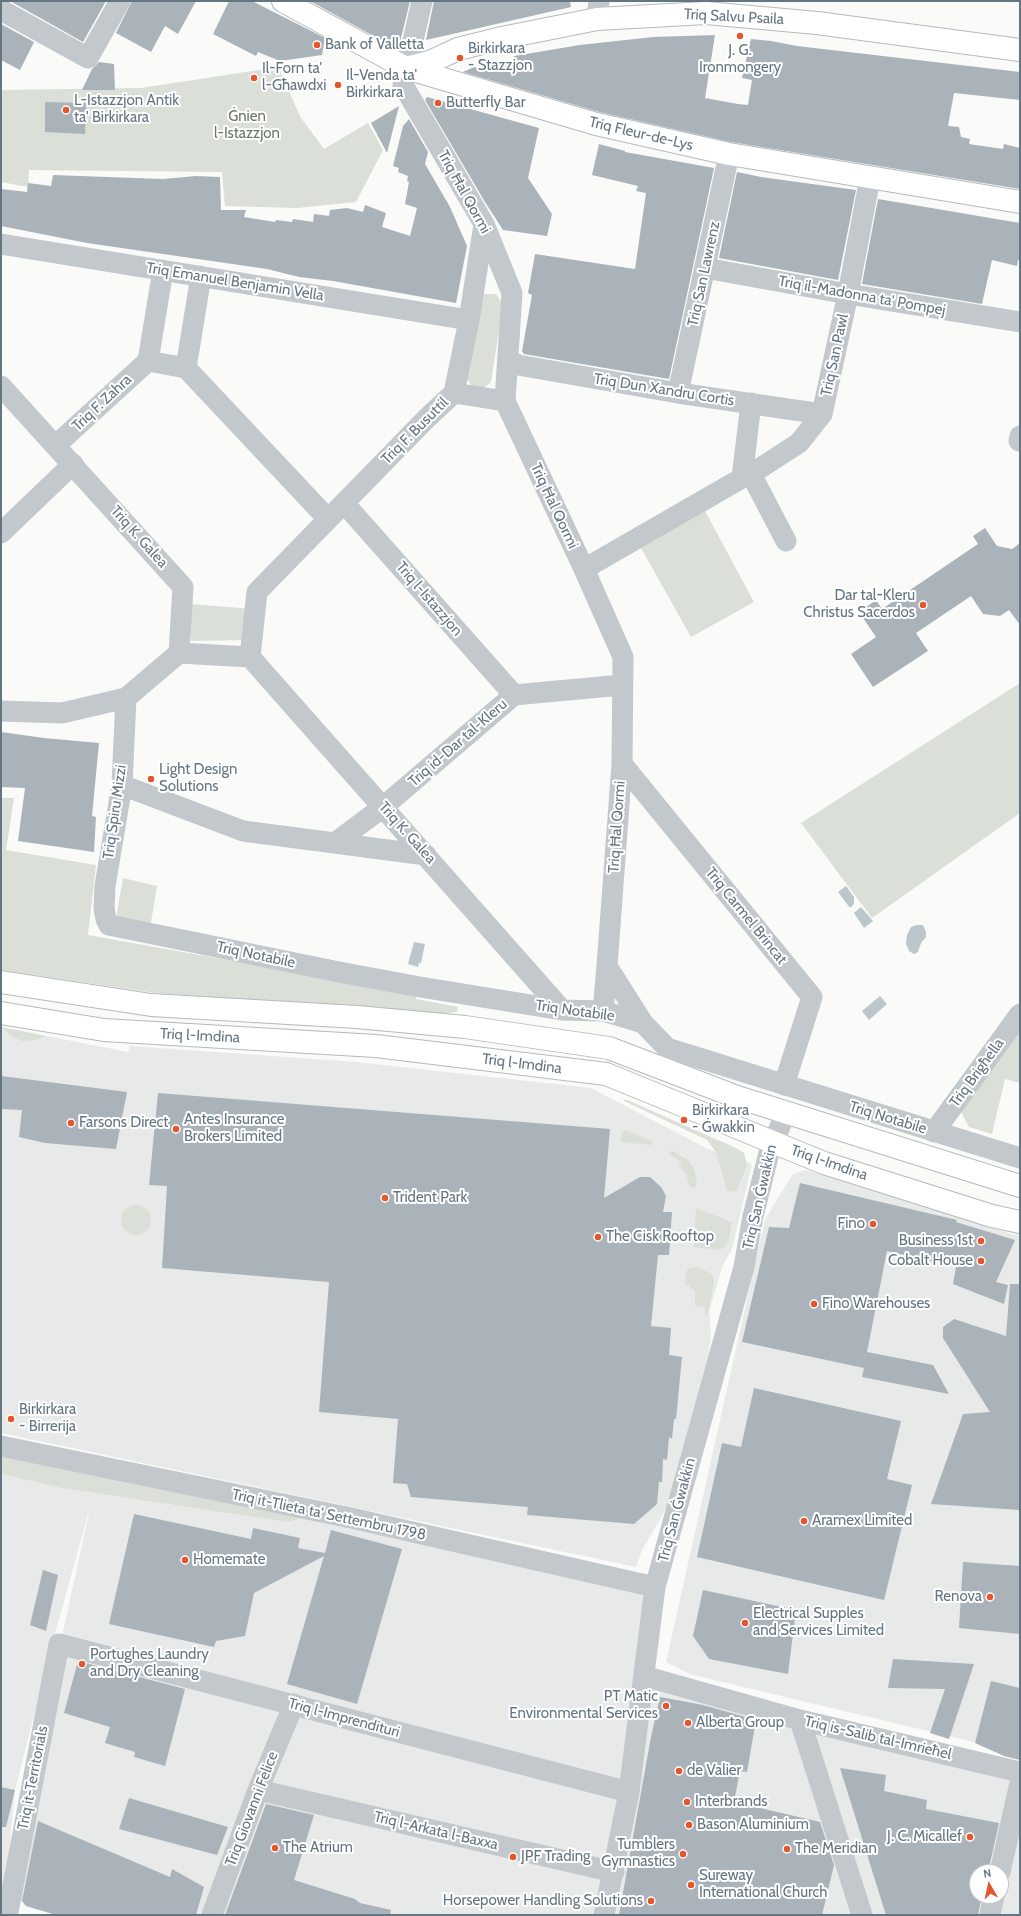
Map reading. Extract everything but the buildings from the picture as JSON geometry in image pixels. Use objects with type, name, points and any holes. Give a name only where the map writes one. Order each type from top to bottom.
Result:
[{"type":"main road","name":"Triq Fleur-de-Lys","points":[[293,4],[406,68],[596,124],[729,154],[1020,202]]},
{"type":"main road","name":"Triq Salvu Psaila","points":[[406,68],[430,62],[458,49],[502,38],[598,10],[706,13],[817,23],[1020,50]]},
{"type":"main road","name":"Triq l-Imdina","points":[[1,982],[150,1005],[357,1017],[465,1027],[609,1048],[738,1097],[1020,1186]]},
{"type":"main road","name":"Triq l-Imdina","points":[[1,1013],[104,1030],[376,1046],[606,1074],[824,1163],[992,1216],[1020,1222]]},
{"type":"street","points":[[1,10],[88,58],[120,1]]},
{"type":"street","name":"Triq Ħal Qormi","points":[[422,1],[403,85],[484,224],[512,293],[505,401],[584,569],[623,657],[622,764],[607,966],[602,1011]]},
{"type":"street","name":"Triq San Lawrenz","points":[[678,393],[729,154]]},
{"type":"street","name":"Triq San Pawl","points":[[822,414],[848,294],[870,178]]},
{"type":"street","name":"Triq F. Busuttil","points":[[250,657],[257,592],[428,417],[454,393],[469,320],[484,224]]},
{"type":"street","name":"Triq Emanuel Benjamin Vella","points":[[1,244],[469,320]]},
{"type":"street","name":"Triq il-Madonna ta' Pompej","points":[[705,268],[848,294],[1020,322]]},
{"type":"street","points":[[163,270],[148,361],[186,368],[328,519]]},
{"type":"street","points":[[186,368],[201,276]]},
{"type":"street","name":"Triq Dun Xandru Cortis","points":[[508,360],[518,365],[678,393],[822,414]]},
{"type":"street","name":"Triq F. Zahra","points":[[56,445],[148,361]]},
{"type":"street","name":"Triq K. Galea","points":[[1,386],[184,587],[179,653]]},
{"type":"street","points":[[454,393],[505,401]]},
{"type":"street","points":[[751,403],[746,476],[786,541]]},
{"type":"street","points":[[584,569],[746,476],[799,443],[822,414]]},
{"type":"street","points":[[1,533],[73,464]]},
{"type":"street","name":"Triq l-Istazzjon","points":[[344,503],[514,695]]},
{"type":"street","points":[[1,711],[62,713],[126,698],[179,653],[250,657]]},
{"type":"street","name":"Triq K. Galea","points":[[250,657],[562,1010]]},
{"type":"street","name":"Triq id-Dar tal-Kleru","points":[[335,843],[383,808],[514,695],[622,685]]},
{"type":"street","name":"Triq Spiru Mizzi","points":[[109,925],[104,909],[105,886],[122,785],[126,698]]},
{"type":"street","name":"Triq Carmel Brincat","points":[[622,764],[812,997],[784,1085]]},
{"type":"street","points":[[122,785],[243,831],[426,855]]},
{"type":"street","name":"Triq Notabile","points":[[109,925],[346,974],[562,1010],[602,1011],[643,1023],[667,1048],[1020,1158]]},
{"type":"street","points":[[607,966],[643,1023]]},
{"type":"street","name":"Triq Brigħella","points":[[934,1132],[1020,1014]]},
{"type":"street","name":"Triq San Ġwakkin","points":[[604,1915],[614,1872],[629,1792],[655,1588],[744,1267],[754,1216],[772,1143],[786,1112]]},
{"type":"street","name":"Triq it-Tlieta ta' Settembru 1798","points":[[1,1446],[351,1518],[655,1588]]},
{"type":"street","name":"Triq l-Imprendituri","points":[[59,1644],[629,1792]]},
{"type":"street","name":"Triq it-Territorials","points":[[9,1912],[59,1644]]},
{"type":"street","name":"Triq is-Salib tal-Imrieħel","points":[[644,1676],[800,1720],[1020,1772]]},
{"type":"street","name":"Triq Giovanni Felice","points":[[212,1915],[258,1790],[294,1704]]},
{"type":"street","points":[[800,1720],[862,1915]]},
{"type":"street","points":[[1002,1864],[1020,1783]]},
{"type":"street","name":"Triq l-Arkata l-Baxxa","points":[[258,1790],[614,1872]]},
{"type":"street","points":[[990,1915],[992,1904]]},
{"type":"shaded area","points":[[846,886],[854,897],[854,904],[850,908],[838,892]]},
{"type":"shaded area","points":[[861,907],[873,921],[864,928],[854,913]]},
{"type":"shaded area","points":[[923,925],[926,932],[926,937],[921,943],[918,952],[914,954],[909,951],[906,944],[907,935],[911,927]]},
{"type":"shaded area","points":[[414,942],[425,944],[421,963],[419,963],[418,967],[408,964]]},
{"type":"shaded area","points":[[880,996],[887,1004],[869,1020],[862,1011]]},
{"type":"shaded area","points":[[1,1027],[128,1052],[130,1046],[357,1062],[591,1088],[708,1149],[752,1164],[732,1249],[723,1265],[709,1311],[711,1332],[709,1354],[686,1474],[642,1550],[636,1567],[1,1433]]},
{"type":"shaded area","points":[[806,1170],[1011,1234],[1020,1235],[1020,1753],[689,1674],[666,1662],[765,1219],[793,1174]]},
{"type":"shaded area","points":[[1,1474],[61,1488],[287,1522],[304,1518],[646,1594],[636,1683],[1020,1779],[1020,1915],[70,1915],[24,1902],[1,1899]],"holes":[[[91,1503],[6,1895],[15,1790],[55,1634]]]},
{"type":"green space","name":"Ġnien l-Istazzjon","points":[[278,67],[301,118],[324,149],[368,123],[383,150],[356,202],[297,208],[225,206],[222,172],[29,170],[28,187],[1,182],[1,90],[141,88]]},
{"type":"green space","points":[[484,294],[496,294],[503,304],[491,382],[483,389],[472,386],[467,379],[478,300]]},
{"type":"green space","points":[[705,511],[754,602],[691,637],[641,548]]},
{"type":"green space","points":[[190,604],[254,609],[248,640],[191,641]]},
{"type":"green space","points":[[1020,683],[1020,813],[872,918],[801,823]]},
{"type":"green space","points":[[1,798],[14,798],[6,850],[96,865],[88,935],[417,994],[416,999],[458,1007],[457,1012],[439,1014],[155,993],[1,970]]},
{"type":"green space","points":[[123,878],[157,886],[150,928],[116,919]]},
{"type":"green space","points":[[1,1027],[46,1036],[36,1040],[22,1041],[13,1037]]},
{"type":"green space","points":[[1020,1029],[1020,1083],[1005,1079],[992,1134],[969,1127],[961,1112]]},
{"type":"green space","points":[[625,1099],[736,1148],[744,1153],[747,1165],[737,1190],[730,1192],[727,1190],[716,1152],[707,1140],[624,1101]]},
{"type":"green space","points":[[625,1130],[652,1141],[652,1145],[621,1142],[622,1132]]},
{"type":"green space","points":[[673,1151],[688,1160],[694,1169],[697,1184],[694,1188],[691,1188],[689,1185],[686,1174],[679,1165],[682,1164],[676,1158],[668,1154],[669,1152]]},
{"type":"green space","points":[[136,1205],[147,1209],[151,1220],[147,1231],[136,1235],[125,1231],[121,1220],[125,1209]]},
{"type":"green space","points":[[696,1208],[732,1222],[728,1243],[724,1248],[718,1250],[694,1247]]},
{"type":"green space","points":[[697,1267],[712,1274],[714,1281],[709,1311],[705,1316],[705,1307],[695,1306],[695,1290],[690,1288],[690,1285],[685,1285],[686,1272],[689,1268]]},
{"type":"green space","points":[[1,1455],[304,1518],[287,1522],[61,1488],[1,1474]]},
{"type":"place","name":"J. G. Ironmongery","points":[[740,36]]},
{"type":"place","name":"Bank of Valletta","points":[[317,45]]},
{"type":"place","name":"Birkirkara - Stazzjon","points":[[460,58]]},
{"type":"place","name":"Il-Forn ta' l-Għawdxi","points":[[254,78]]},
{"type":"place","name":"Il-Venda ta' Birkirkara","points":[[338,85]]},
{"type":"place","name":"Butterfly Bar","points":[[438,103]]},
{"type":"place","name":"L-Istazzjon Antik ta' Birkirkara","points":[[66,110]]},
{"type":"place","name":"Dar tal-Kleru Christus Sacerdos","points":[[923,605]]},
{"type":"place","name":"Light Design Solutions","points":[[151,779]]},
{"type":"place","name":"Birkirkara - Ġwakkin","points":[[684,1120]]},
{"type":"place","name":"Farsons Direct","points":[[71,1123]]},
{"type":"place","name":"Antes Insurance Brokers Limited","points":[[176,1129]]},
{"type":"place","name":"Trident Park","points":[[385,1198]]},
{"type":"place","name":"Fino","points":[[873,1224]]},
{"type":"place","name":"The Cisk Rooftop","points":[[598,1237]]},
{"type":"place","name":"Business 1st","points":[[981,1241]]},
{"type":"place","name":"Cobalt House","points":[[981,1261]]},
{"type":"place","name":"Fino Warehouses","points":[[814,1304]]},
{"type":"place","name":"Birkirkara - Birrerija","points":[[11,1419]]},
{"type":"place","name":"Aramex Limited","points":[[804,1521]]},
{"type":"place","name":"Homemate","points":[[185,1560]]},
{"type":"place","name":"Renova","points":[[990,1597]]},
{"type":"place","name":"Electrical Supples and Services Limited","points":[[745,1623]]},
{"type":"place","name":"Portughes Laundry and Dry Cleaning","points":[[82,1664]]},
{"type":"place","name":"PT Matic Environmental Services","points":[[666,1706]]},
{"type":"place","name":"Alberta Group","points":[[688,1723]]},
{"type":"place","name":"de Valier","points":[[679,1771]]},
{"type":"place","name":"Interbrands","points":[[687,1802]]},
{"type":"place","name":"Bason Aluminium","points":[[689,1825]]},
{"type":"place","name":"J. C. Micallef","points":[[970,1837]]},
{"type":"place","name":"The Atrium","points":[[275,1848]]},
{"type":"place","name":"The Meridian","points":[[787,1849]]},
{"type":"place","name":"Tumblers Gymnastics","points":[[683,1854]]},
{"type":"place","name":"JPF Trading","points":[[513,1857]]},
{"type":"place","name":"Sureway International Church","points":[[691,1885]]},
{"type":"place","name":"Horsepower Handling Solutions","points":[[651,1901]]}]
